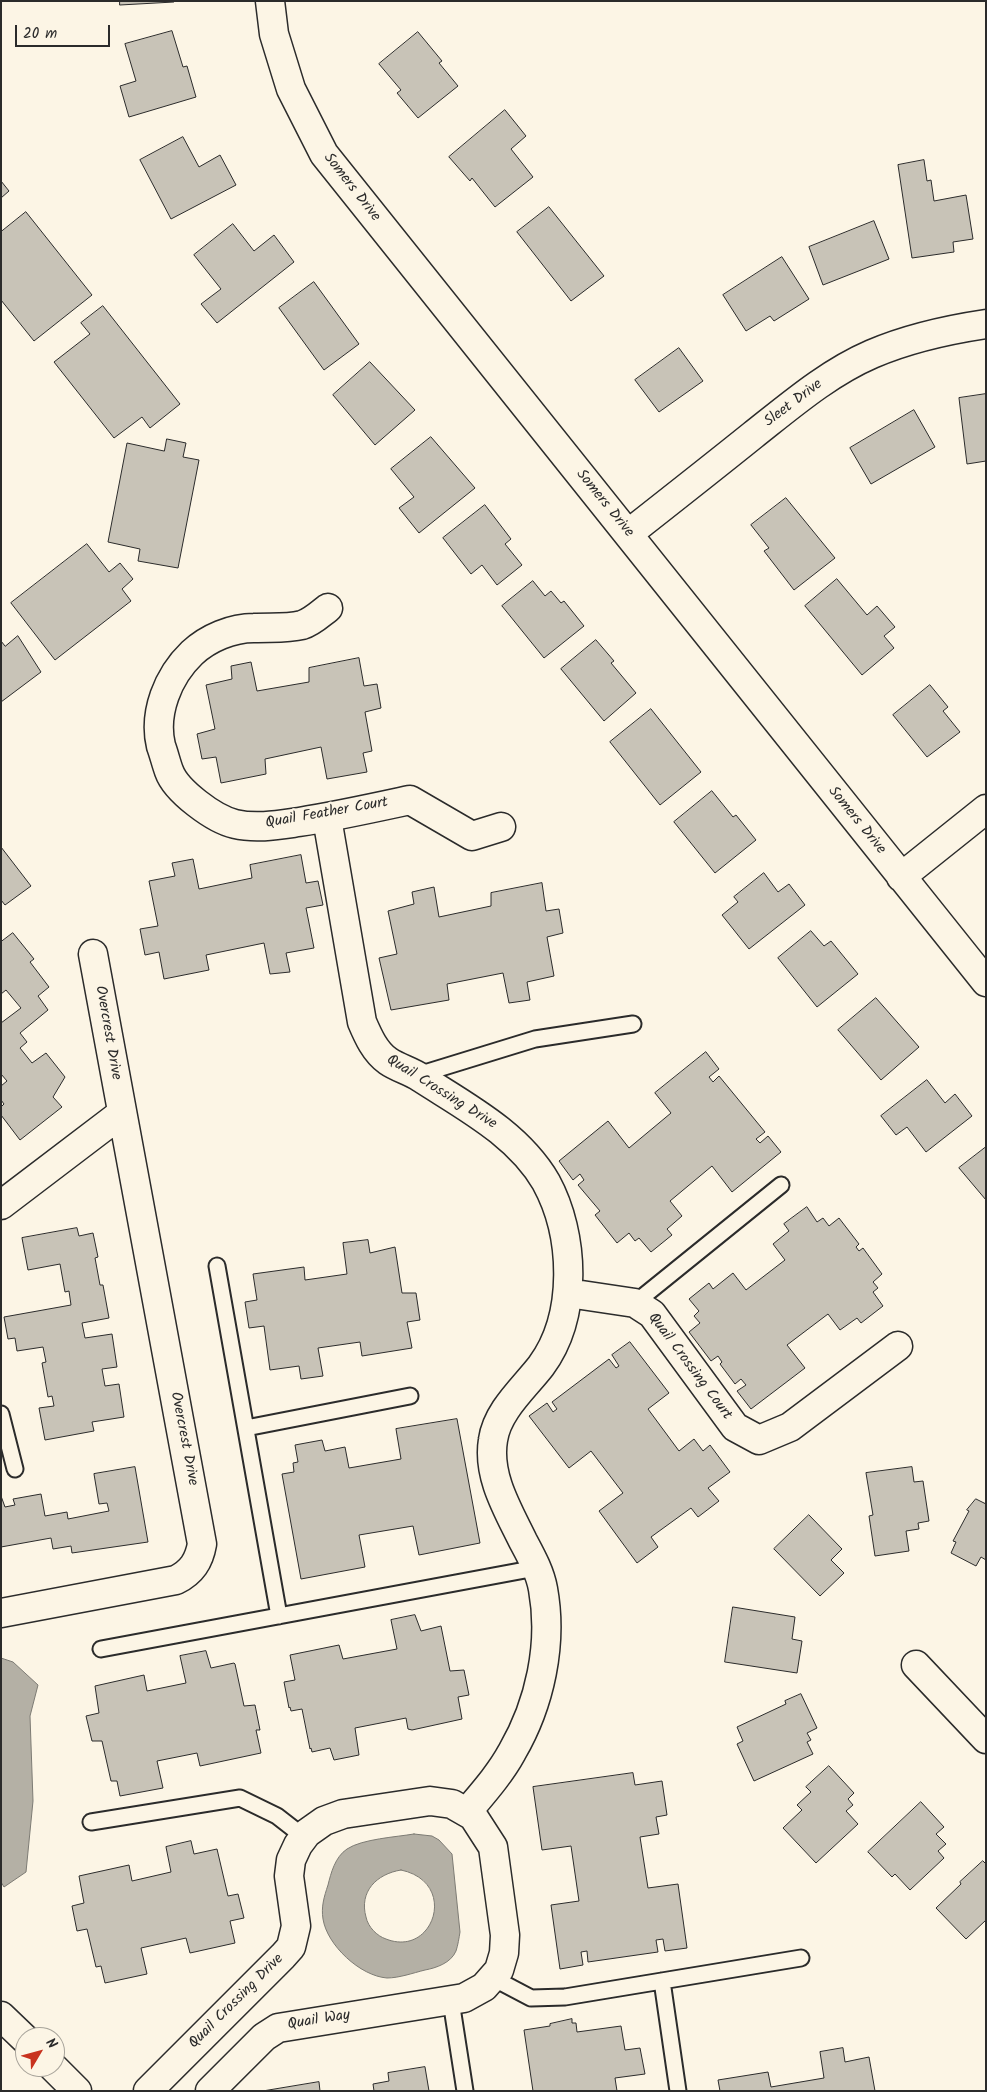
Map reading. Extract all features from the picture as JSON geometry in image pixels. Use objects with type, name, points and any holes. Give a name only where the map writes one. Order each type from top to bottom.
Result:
[{"type":"street","name":"Somers Drive","points":[[270,1],[274,34],[291,89],[324,154],[986,982]]},
{"type":"street","name":"Sleet Drive","points":[[628,534],[808,392],[845,368],[871,355],[912,339],[942,331],[986,324]]},
{"type":"street","name":"Quail Feather Court","points":[[328,608],[304,624],[286,628],[238,630],[217,637],[202,645],[183,663],[170,682],[161,705],[159,738],[169,772],[190,799],[208,811],[234,824],[247,826],[273,825],[327,818],[410,800],[472,836],[501,827]]},
{"type":"street","points":[[901,877],[986,809]]},
{"type":"street","name":"Quail Crossing Drive","points":[[327,818],[362,1022],[369,1038],[389,1062],[418,1075],[502,1132],[522,1150],[545,1182],[560,1213],[564,1231],[568,1293],[563,1321],[555,1342],[542,1364],[503,1414],[492,1440],[492,1459],[498,1489],[536,1568],[543,1589],[546,1632],[543,1671],[532,1709],[512,1753],[467,1812]]},
{"type":"street","name":"Overcrest Drive","points":[[1,1613],[176,1580],[192,1570],[201,1550],[201,1539],[93,954]]},
{"type":"street","points":[[1,1206],[122,1112]]},
{"type":"street","name":"Quail Crossing Court","points":[[568,1293],[635,1303],[652,1314],[735,1427],[759,1440],[790,1427],[898,1346]]},
{"type":"street","points":[[916,1665],[986,1739]]},
{"type":"street","name":"Quail Crossing Drive","points":[[148,2091],[291,1946],[296,1926],[289,1876],[291,1860],[304,1837],[318,1824],[335,1816],[430,1801],[452,1804],[473,1816],[488,1837],[494,1853],[505,1943],[502,1962],[493,1978],[475,1993],[451,2001]]},
{"type":"street","name":"Quail Way","points":[[210,2091],[264,2037],[278,2028],[451,2001]]},
{"type":"street","points":[[1,2016],[15,2029]]},
{"type":"street","points":[[63,2077],[77,2091]]},
{"type":"lane","points":[[418,1075],[535,1039],[634,1024]]},
{"type":"lane","points":[[635,1303],[781,1185]]},
{"type":"lane","points":[[217,1266],[279,1616]]},
{"type":"lane","points":[[246,1428],[410,1396]]},
{"type":"lane","points":[[1,1414],[15,1469]]},
{"type":"lane","points":[[100,1649],[536,1568]]},
{"type":"lane","points":[[91,1822],[240,1798],[277,1816],[304,1837]]},
{"type":"lane","points":[[493,1978],[531,1998],[566,1997],[801,1958]]},
{"type":"lane","points":[[662,1981],[678,2091]]},
{"type":"lane","points":[[451,2001],[466,2091]]},
{"type":"shaded area","points":[[1,1658],[13,1662],[38,1685],[30,1716],[33,1801],[26,1872],[4,1887],[1,1882]]},
{"type":"shaded area","points":[[414,1834],[432,1836],[439,1840],[452,1854],[460,1932],[458,1944],[451,1959],[438,1966],[401,1976],[387,1978],[377,1976],[366,1972],[346,1958],[331,1939],[322,1915],[324,1898],[332,1870],[339,1856],[347,1849],[361,1843]],"holes":[[[401,1870],[419,1877],[430,1889],[434,1902],[433,1916],[427,1929],[417,1938],[403,1942],[379,1936],[373,1931],[366,1917],[364,1908],[367,1892],[377,1880],[392,1872]]]},
{"type":"building","points":[[120,1],[174,1],[174,2],[120,5]]},
{"type":"building","points":[[172,31],[183,67],[187,66],[196,97],[129,117],[120,86],[136,81],[125,44]]},
{"type":"building","points":[[418,32],[442,61],[439,63],[458,86],[418,118],[397,93],[401,90],[379,64]]},
{"type":"building","points":[[505,110],[526,136],[511,149],[533,177],[495,207],[472,178],[470,181],[449,157]]},
{"type":"building","points":[[183,137],[199,167],[220,155],[236,185],[171,219],[140,160]]},
{"type":"building","points":[[924,160],[927,181],[931,180],[934,201],[966,195],[973,239],[953,242],[954,252],[912,258],[898,165]]},
{"type":"building","points":[[1,181],[9,191],[1,198]]},
{"type":"building","points":[[549,207],[604,276],[571,301],[517,232]]},
{"type":"building","points":[[26,212],[92,295],[34,341],[1,300],[1,232]]},
{"type":"building","points":[[874,221],[889,259],[823,285],[809,247]]},
{"type":"building","points":[[233,224],[254,251],[274,235],[294,262],[217,323],[201,304],[221,289],[194,255]]},
{"type":"building","points":[[782,257],[809,299],[774,321],[770,316],[746,331],[723,295]]},
{"type":"building","points":[[314,282],[359,344],[324,370],[279,308]]},
{"type":"building","points":[[103,306],[180,404],[150,428],[142,417],[114,438],[54,362],[90,334],[81,323]]},
{"type":"building","points":[[679,348],[703,381],[659,412],[635,380]]},
{"type":"building","points":[[370,362],[415,410],[375,445],[333,395]]},
{"type":"building","points":[[986,394],[986,461],[967,464],[959,398]]},
{"type":"building","points":[[914,410],[935,447],[871,484],[850,448]]},
{"type":"building","points":[[431,437],[475,488],[419,533],[399,508],[414,497],[391,469]]},
{"type":"building","points":[[167,439],[186,443],[183,457],[199,460],[178,568],[138,561],[140,549],[108,542],[127,443],[164,451]]},
{"type":"building","points":[[786,498],[835,558],[794,590],[764,551],[769,548],[751,525]]},
{"type":"building","points":[[485,505],[511,539],[505,544],[522,565],[497,585],[482,565],[471,574],[443,538]]},
{"type":"building","points":[[87,544],[109,572],[120,563],[133,579],[122,589],[131,601],[55,660],[11,603]]},
{"type":"building","points":[[837,579],[867,615],[877,606],[895,627],[884,636],[894,648],[862,675],[805,606]]},
{"type":"building","points":[[533,581],[545,596],[551,591],[561,603],[564,601],[584,626],[544,658],[502,606]]},
{"type":"building","points":[[18,636],[41,672],[1,702],[1,641],[5,646]]},
{"type":"building","points":[[596,640],[614,661],[611,663],[636,693],[604,721],[561,669]]},
{"type":"building","points":[[359,658],[364,686],[377,684],[381,708],[365,712],[372,751],[363,753],[367,772],[327,779],[321,747],[265,759],[266,774],[221,783],[216,757],[202,759],[197,734],[215,729],[206,685],[232,679],[231,666],[251,662],[257,691],[309,682],[309,668]]},
{"type":"building","points":[[930,685],[948,707],[943,711],[960,732],[927,757],[893,715]]},
{"type":"building","points":[[651,709],[701,772],[660,805],[610,742]]},
{"type":"building","points":[[712,791],[733,817],[736,815],[756,840],[715,873],[674,822]]},
{"type":"building","points":[[1,847],[31,886],[5,905],[1,900]]},
{"type":"building","points":[[301,855],[306,883],[318,881],[323,905],[306,908],[314,948],[286,953],[290,972],[270,974],[264,943],[206,955],[209,970],[164,979],[159,952],[145,955],[140,929],[158,926],[149,881],[175,876],[172,863],[193,859],[199,889],[252,878],[250,865]]},
{"type":"building","points":[[764,873],[778,892],[789,884],[805,905],[749,949],[722,915],[738,902],[734,897]]},
{"type":"building","points":[[542,883],[546,911],[559,909],[563,933],[547,937],[554,976],[527,982],[530,1000],[509,1003],[503,973],[447,984],[449,1000],[391,1010],[379,958],[397,954],[388,911],[414,904],[412,892],[434,887],[439,917],[491,906],[491,893]]},
{"type":"building","points":[[811,931],[824,946],[831,941],[858,974],[817,1007],[778,958]]},
{"type":"building","points":[[13,933],[34,959],[30,962],[49,987],[38,996],[48,1010],[20,1033],[27,1042],[20,1048],[32,1063],[46,1053],[65,1077],[53,1097],[62,1107],[20,1140],[1,1115],[1,1107],[4,1104],[1,1100],[1,1086],[7,1081],[1,1074],[1,1023],[21,1008],[6,990],[1,994],[1,942]]},
{"type":"building","points":[[876,998],[919,1047],[881,1080],[838,1030]]},
{"type":"building","points":[[706,1052],[719,1069],[709,1077],[713,1082],[719,1076],[765,1132],[756,1139],[760,1143],[768,1136],[781,1152],[732,1192],[712,1166],[670,1201],[682,1216],[667,1229],[672,1235],[651,1252],[639,1238],[635,1241],[629,1233],[617,1243],[595,1215],[600,1211],[578,1185],[584,1180],[580,1174],[573,1180],[559,1161],[608,1121],[629,1148],[671,1113],[655,1093]]},
{"type":"building","points":[[927,1080],[945,1103],[955,1094],[972,1116],[926,1152],[907,1127],[896,1135],[881,1116]]},
{"type":"building","points":[[986,1147],[986,1200],[959,1168]]},
{"type":"building","points":[[807,1207],[817,1222],[823,1218],[829,1226],[839,1218],[859,1244],[856,1247],[859,1251],[863,1248],[882,1274],[873,1282],[878,1288],[873,1292],[883,1306],[861,1323],[857,1318],[840,1330],[828,1314],[787,1345],[805,1368],[751,1409],[737,1391],[746,1385],[741,1379],[735,1384],[720,1364],[722,1362],[718,1356],[711,1361],[689,1332],[700,1323],[694,1316],[699,1311],[689,1299],[709,1283],[713,1289],[733,1273],[746,1290],[785,1260],[773,1244],[789,1231],[784,1224]]},
{"type":"building","points":[[77,1228],[79,1236],[93,1233],[98,1257],[95,1258],[100,1285],[103,1285],[109,1318],[82,1323],[85,1338],[112,1334],[117,1367],[102,1369],[105,1386],[119,1384],[124,1417],[92,1422],[94,1431],[45,1440],[39,1408],[54,1406],[52,1396],[48,1397],[42,1363],[46,1362],[43,1347],[17,1351],[15,1338],[8,1339],[4,1317],[71,1305],[69,1291],[65,1292],[60,1264],[28,1270],[22,1238]]},
{"type":"building","points":[[368,1240],[370,1253],[395,1247],[402,1293],[416,1293],[420,1320],[407,1322],[412,1348],[362,1356],[360,1342],[318,1348],[323,1376],[301,1379],[299,1366],[270,1370],[264,1326],[249,1328],[245,1302],[257,1300],[253,1274],[304,1267],[305,1280],[347,1274],[343,1243]]},
{"type":"building","points":[[630,1342],[669,1393],[648,1409],[679,1451],[694,1439],[703,1451],[710,1445],[730,1472],[708,1488],[719,1501],[698,1517],[691,1508],[651,1537],[658,1547],[637,1563],[599,1511],[623,1493],[591,1451],[569,1468],[529,1416],[547,1403],[553,1412],[557,1409],[552,1402],[609,1359],[616,1368],[619,1366],[612,1355]]},
{"type":"building","points":[[457,1419],[480,1543],[419,1555],[413,1526],[359,1535],[365,1567],[301,1579],[282,1474],[294,1472],[293,1463],[298,1462],[295,1445],[322,1440],[325,1451],[345,1447],[349,1468],[401,1459],[396,1429]]},
{"type":"building","points":[[135,1467],[148,1542],[72,1553],[71,1546],[53,1549],[51,1538],[1,1547],[1,1496],[5,1507],[15,1505],[13,1499],[41,1494],[45,1516],[67,1512],[68,1519],[109,1511],[107,1503],[99,1504],[94,1474]]},
{"type":"building","points":[[912,1467],[914,1482],[923,1481],[929,1521],[918,1523],[919,1529],[906,1531],[909,1551],[875,1556],[869,1516],[873,1515],[866,1473]]},
{"type":"building","points":[[976,1499],[986,1504],[986,1560],[981,1557],[976,1566],[951,1553],[956,1542],[953,1541],[969,1511],[967,1510]]},
{"type":"building","points":[[809,1515],[842,1549],[831,1560],[844,1573],[820,1596],[774,1549]]},
{"type":"building","points":[[733,1607],[795,1617],[792,1639],[802,1641],[797,1673],[725,1662]]},
{"type":"building","points":[[415,1615],[421,1631],[441,1626],[450,1671],[464,1670],[469,1695],[458,1697],[462,1719],[412,1730],[408,1729],[406,1718],[355,1728],[359,1755],[334,1760],[330,1748],[312,1752],[302,1709],[291,1711],[289,1708],[284,1682],[295,1680],[290,1655],[339,1645],[343,1659],[397,1649],[391,1620]]},
{"type":"building","points":[[206,1651],[211,1668],[235,1664],[244,1706],[255,1705],[260,1730],[256,1730],[261,1753],[200,1766],[197,1753],[157,1761],[163,1788],[120,1796],[117,1781],[111,1781],[102,1741],[92,1741],[86,1716],[99,1713],[95,1686],[144,1675],[147,1691],[186,1683],[180,1656]]},
{"type":"building","points":[[801,1694],[817,1728],[807,1733],[811,1740],[807,1742],[813,1754],[754,1781],[737,1744],[743,1741],[737,1727],[786,1704],[785,1701]]},
{"type":"building","points":[[829,1766],[854,1793],[848,1799],[853,1805],[846,1811],[858,1824],[816,1863],[783,1828],[802,1810],[797,1805],[811,1792],[806,1787]]},
{"type":"building","points":[[633,1773],[635,1785],[662,1781],[667,1815],[656,1817],[659,1834],[640,1837],[648,1888],[678,1884],[687,1948],[665,1951],[663,1939],[656,1940],[658,1952],[588,1962],[587,1951],[581,1952],[583,1965],[560,1969],[551,1905],[579,1901],[571,1846],[542,1850],[533,1787]]},
{"type":"building","points":[[921,1802],[944,1827],[936,1834],[946,1844],[938,1851],[944,1858],[910,1890],[895,1874],[892,1877],[868,1852]]},
{"type":"building","points":[[191,1841],[194,1854],[217,1849],[228,1896],[238,1894],[244,1918],[230,1921],[235,1943],[190,1953],[186,1938],[141,1948],[147,1974],[105,1983],[101,1966],[96,1967],[87,1929],[77,1931],[72,1906],[84,1903],[79,1876],[129,1865],[132,1881],[171,1872],[166,1847]]},
{"type":"building","points":[[983,1861],[986,1864],[986,1920],[966,1939],[936,1908]]},
{"type":"building","points":[[572,2019],[572,2023],[576,2023],[577,2032],[621,2026],[625,2050],[640,2048],[645,2074],[615,2078],[617,2091],[533,2091],[524,2030],[550,2026],[550,2024]]},
{"type":"building","points":[[843,2048],[845,2062],[869,2057],[875,2091],[720,2091],[718,2080],[768,2072],[771,2087],[824,2078],[820,2052]]},
{"type":"building","points":[[425,2067],[429,2091],[374,2091],[373,2084],[389,2081],[388,2073]]},
{"type":"building","points":[[319,2082],[320,2091],[263,2091]]}]
